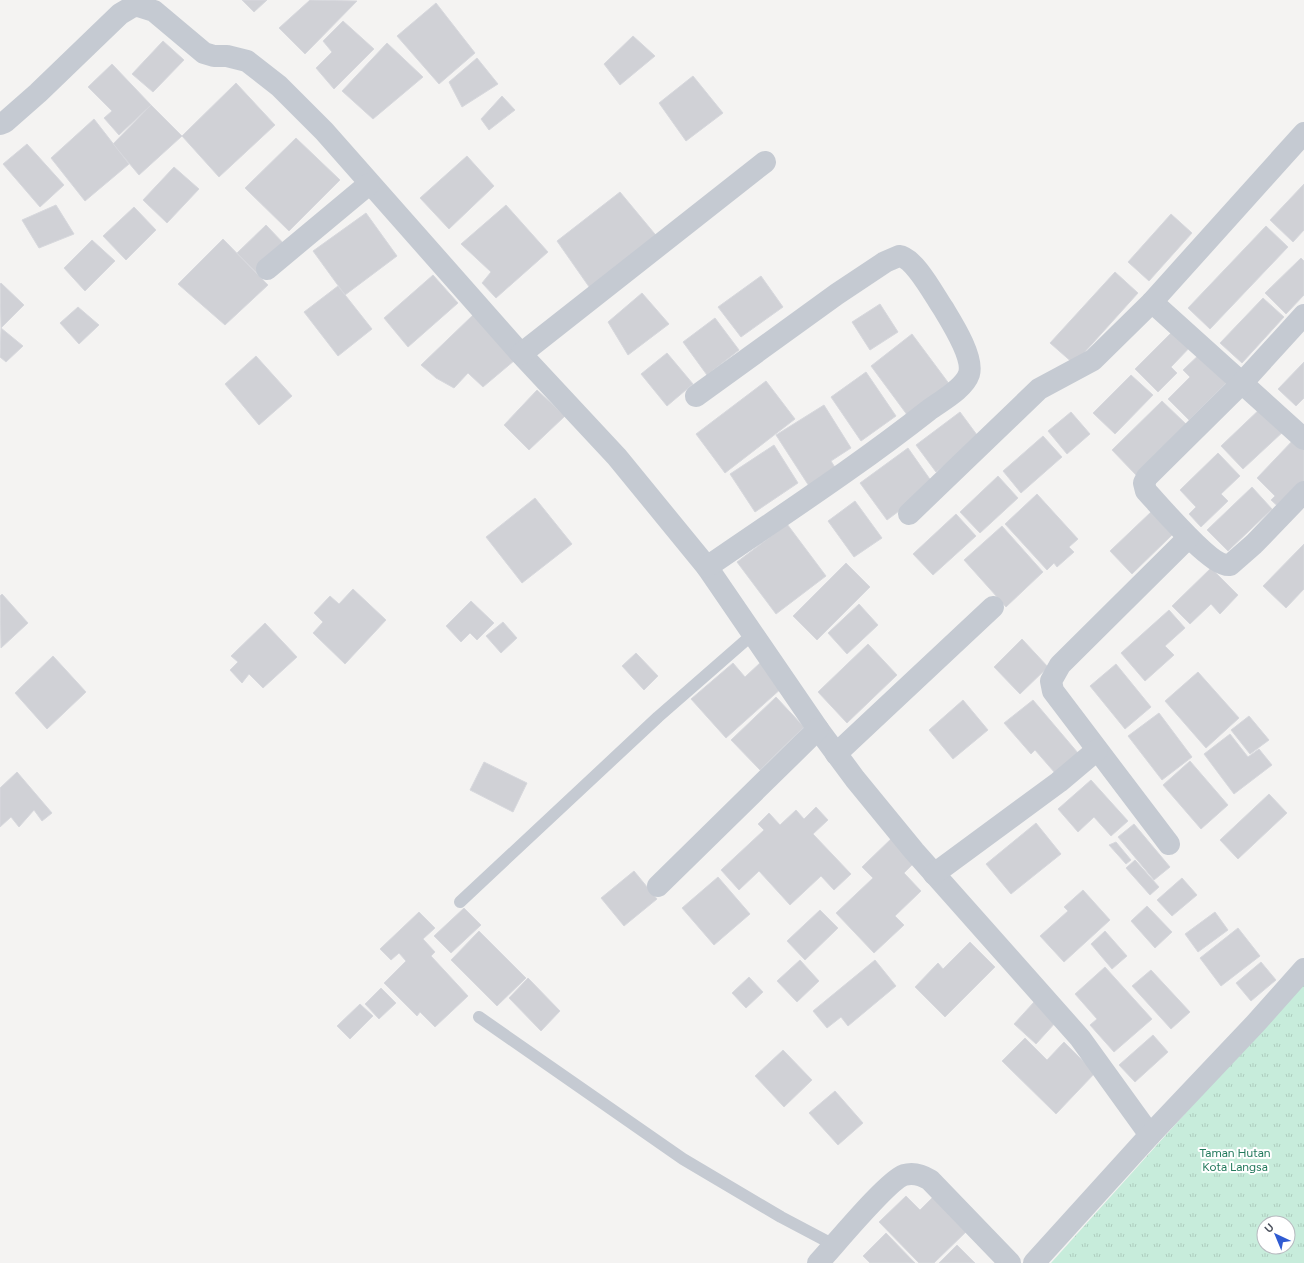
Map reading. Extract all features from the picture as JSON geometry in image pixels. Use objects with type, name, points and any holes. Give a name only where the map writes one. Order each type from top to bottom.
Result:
[{"type":"street","points":[[0,124],[5,122],[38,93],[120,14],[138,3],[154,11],[204,53],[214,56],[227,56],[247,61],[263,72],[324,131],[369,184],[521,354],[617,457],[706,567],[836,754],[885,816],[934,874],[1080,1038],[1150,1135]]},
{"type":"street","points":[[909,514],[1039,389],[1093,360],[1152,302],[1304,133]]},
{"type":"street","points":[[521,354],[765,162]]},
{"type":"street","points":[[267,269],[369,184]]},
{"type":"street","points":[[696,396],[838,294],[885,262],[899,256],[908,259],[919,272],[962,342],[969,360],[969,375],[965,381],[899,434],[706,567]]},
{"type":"street","points":[[1152,302],[1304,439]]},
{"type":"street","points":[[1304,315],[1242,383],[1145,481],[1146,491],[1188,538],[1225,565],[1230,565],[1254,544],[1304,492]]},
{"type":"street","points":[[1169,844],[1053,691],[1051,681],[1060,665],[1188,538]]},
{"type":"street","points":[[836,754],[993,607]]},
{"type":"street","points":[[658,886],[818,729]]},
{"type":"street","points":[[934,874],[1059,782],[1098,750]]},
{"type":"street","points":[[1034,1263],[1304,969]]},
{"type":"street","points":[[818,1263],[888,1186],[902,1176],[911,1174],[920,1175],[930,1180],[1010,1263]]},
{"type":"lane","points":[[460,902],[658,717],[753,634]]},
{"type":"lane","points":[[479,1017],[683,1159],[781,1217],[834,1245]]},
{"type":"green space","name":"Taman Hutan Kota Langsa","points":[[1304,981],[1304,1263],[1051,1263]]},
{"type":"building","points":[[242,0],[267,0],[254,12]]},
{"type":"building","points":[[310,0],[357,1],[305,54],[279,28]]},
{"type":"building","points":[[436,3],[475,53],[439,84],[397,36]]},
{"type":"building","points":[[343,21],[374,49],[334,89],[316,68],[332,52],[323,41]]},
{"type":"building","points":[[633,36],[655,56],[620,85],[604,64]]},
{"type":"building","points":[[163,41],[184,60],[153,92],[132,74]]},
{"type":"building","points":[[387,43],[423,77],[373,119],[342,91]]},
{"type":"building","points":[[477,58],[498,84],[462,107],[449,82]]},
{"type":"building","points":[[112,64],[151,105],[119,135],[104,118],[112,111],[88,87]]},
{"type":"building","points":[[693,76],[723,113],[686,141],[659,103]]},
{"type":"building","points":[[236,83],[275,125],[219,177],[182,136]]},
{"type":"building","points":[[502,96],[515,110],[489,130],[481,119]]},
{"type":"building","points":[[151,105],[182,136],[139,175],[113,144]]},
{"type":"building","points":[[94,119],[129,164],[85,201],[51,158]]},
{"type":"building","points":[[296,138],[340,180],[289,231],[245,188]]},
{"type":"building","points":[[27,144],[64,185],[40,207],[3,164]]},
{"type":"building","points":[[467,156],[494,186],[449,229],[420,198]]},
{"type":"building","points":[[174,167],[199,189],[167,223],[143,200]]},
{"type":"building","points":[[1304,184],[1304,230],[1293,242],[1270,220]]},
{"type":"building","points":[[620,192],[659,239],[592,291],[557,241]]},
{"type":"building","points":[[56,205],[74,234],[39,248],[22,220]]},
{"type":"building","points":[[506,205],[548,252],[496,298],[482,283],[491,272],[461,244]]},
{"type":"building","points":[[134,207],[156,230],[126,260],[103,236]]},
{"type":"building","points":[[366,213],[397,256],[345,295],[313,251]]},
{"type":"building","points":[[1171,214],[1192,233],[1149,281],[1128,262]]},
{"type":"building","points":[[266,225],[286,246],[257,273],[237,253]]},
{"type":"building","points":[[1266,226],[1288,247],[1210,329],[1188,308]]},
{"type":"building","points":[[223,239],[268,285],[225,325],[178,284]]},
{"type":"building","points":[[92,240],[115,261],[85,291],[64,268]]},
{"type":"building","points":[[1301,258],[1304,261],[1304,295],[1286,314],[1265,293]]},
{"type":"building","points":[[1115,272],[1138,293],[1074,364],[1050,343]]},
{"type":"building","points":[[433,275],[458,303],[408,347],[384,318]]},
{"type":"building","points":[[761,276],[783,307],[741,337],[718,307]]},
{"type":"building","points":[[1,283],[24,305],[1,328],[0,284]]},
{"type":"building","points":[[338,286],[372,329],[338,356],[304,312]]},
{"type":"building","points":[[642,293],[669,324],[628,355],[608,322]]},
{"type":"building","points":[[1263,298],[1284,317],[1242,363],[1220,343]]},
{"type":"building","points":[[880,304],[898,332],[870,350],[852,322]]},
{"type":"building","points":[[78,307],[99,325],[79,344],[60,323]]},
{"type":"building","points":[[473,315],[515,360],[483,387],[468,373],[454,388],[436,378],[421,365]]},
{"type":"building","points":[[715,318],[739,350],[707,375],[683,342]]},
{"type":"building","points":[[1,328],[23,346],[6,362],[0,357]]},
{"type":"building","points":[[1176,328],[1193,344],[1171,367],[1177,373],[1158,392],[1135,369]]},
{"type":"building","points":[[912,334],[950,385],[908,416],[871,366]]},
{"type":"building","points":[[1203,351],[1230,379],[1189,420],[1168,399],[1190,377],[1183,370]]},
{"type":"building","points":[[667,353],[693,384],[667,406],[641,374]]},
{"type":"building","points":[[256,356],[292,396],[259,425],[225,384]]},
{"type":"building","points":[[1304,362],[1304,398],[1296,406],[1278,389]]},
{"type":"building","points":[[866,372],[896,416],[861,441],[831,397]]},
{"type":"building","points":[[1131,375],[1153,395],[1115,434],[1093,413]]},
{"type":"building","points":[[766,381],[795,419],[725,473],[696,434]]},
{"type":"building","points":[[537,390],[565,416],[529,450],[504,425]]},
{"type":"building","points":[[1162,401],[1187,425],[1136,475],[1112,450]]},
{"type":"building","points":[[824,405],[851,448],[831,461],[836,469],[809,486],[776,435]]},
{"type":"building","points":[[1263,406],[1285,430],[1243,469],[1221,446]]},
{"type":"building","points":[[960,412],[980,439],[936,472],[916,445]]},
{"type":"building","points":[[1071,412],[1090,434],[1067,454],[1048,431]]},
{"type":"building","points":[[1043,436],[1062,457],[1021,493],[1003,471]]},
{"type":"building","points":[[1296,437],[1304,445],[1304,488],[1283,511],[1271,500],[1275,496],[1257,478]]},
{"type":"building","points":[[774,445],[798,483],[755,512],[730,474]]},
{"type":"building","points":[[908,448],[934,485],[887,520],[860,483]]},
{"type":"building","points":[[1218,453],[1240,476],[1221,494],[1228,501],[1201,527],[1189,514],[1196,507],[1180,490]]},
{"type":"building","points":[[998,476],[1018,498],[980,533],[960,512]]},
{"type":"building","points":[[1252,487],[1272,509],[1228,551],[1207,530]]},
{"type":"building","points":[[1037,494],[1078,539],[1069,547],[1074,552],[1057,567],[1054,563],[1047,570],[1005,524]]},
{"type":"building","points":[[535,498],[572,544],[522,583],[486,537]]},
{"type":"building","points":[[855,501],[882,538],[854,557],[828,521]]},
{"type":"building","points":[[1151,512],[1172,535],[1132,574],[1110,551]]},
{"type":"building","points":[[956,514],[976,536],[933,575],[913,554]]},
{"type":"building","points":[[787,524],[826,576],[776,614],[737,562]]},
{"type":"building","points":[[1002,526],[1043,572],[1006,607],[964,560]]},
{"type":"building","points":[[1304,544],[1304,589],[1286,608],[1263,586]]},
{"type":"building","points":[[846,563],[870,587],[817,640],[793,616]]},
{"type":"building","points":[[1211,568],[1238,595],[1220,614],[1211,604],[1190,624],[1172,606]]},
{"type":"building","points":[[353,589],[386,620],[345,664],[313,633],[323,622],[314,613],[330,596],[339,604]]},
{"type":"building","points":[[2,594],[28,623],[1,648],[0,596]]},
{"type":"building","points":[[471,601],[494,623],[477,640],[470,633],[461,642],[446,626]]},
{"type":"building","points":[[859,604],[878,625],[847,654],[828,633]]},
{"type":"building","points":[[1169,610],[1185,628],[1165,646],[1174,655],[1145,681],[1121,653]]},
{"type":"building","points":[[503,622],[517,638],[501,653],[486,636]]},
{"type":"building","points":[[265,623],[297,657],[263,688],[249,674],[242,683],[230,670],[238,662],[231,656]]},
{"type":"building","points":[[1022,639],[1048,667],[1020,694],[994,667]]},
{"type":"building","points":[[868,644],[897,675],[847,723],[818,692]]},
{"type":"building","points":[[636,653],[658,676],[644,690],[622,666]]},
{"type":"building","points":[[53,656],[86,692],[47,729],[15,693]]},
{"type":"building","points":[[761,662],[783,687],[726,738],[691,699],[733,663],[745,677]]},
{"type":"building","points":[[1116,664],[1151,707],[1125,729],[1090,686]]},
{"type":"building","points":[[1198,672],[1239,718],[1206,748],[1165,701]]},
{"type":"building","points":[[776,697],[804,727],[760,770],[731,740]]},
{"type":"building","points":[[963,700],[988,730],[953,759],[929,730]]},
{"type":"building","points":[[1033,700],[1078,753],[1055,773],[1035,750],[1031,754],[1004,723]]},
{"type":"building","points":[[1159,713],[1192,757],[1162,780],[1128,736]]},
{"type":"building","points":[[1249,716],[1269,740],[1250,754],[1231,730]]},
{"type":"building","points":[[1230,734],[1248,757],[1259,749],[1272,765],[1234,794],[1204,754]]},
{"type":"building","points":[[1190,761],[1228,805],[1201,829],[1163,785]]},
{"type":"building","points":[[484,762],[527,783],[513,812],[470,790]]},
{"type":"building","points":[[17,772],[52,813],[42,821],[34,810],[19,827],[11,817],[0,827],[0,788]]},
{"type":"building","points":[[1091,780],[1128,821],[1111,836],[1094,817],[1078,832],[1058,809]]},
{"type":"building","points":[[1269,794],[1287,813],[1238,859],[1220,840]]},
{"type":"building","points":[[816,807],[828,820],[813,834],[851,874],[834,890],[821,876],[790,905],[759,871],[739,890],[721,870],[764,830],[758,824],[769,813],[780,825],[796,810],[804,819]]},
{"type":"building","points":[[1036,823],[1061,854],[1011,894],[986,864]]},
{"type":"building","points":[[1134,824],[1170,867],[1154,880],[1118,837]]},
{"type":"building","points":[[894,836],[917,860],[904,873],[921,891],[895,916],[904,925],[874,953],[836,913],[873,878],[862,867]]},
{"type":"building","points":[[1116,842],[1131,860],[1126,864],[1109,845]]},
{"type":"building","points":[[1135,860],[1159,887],[1150,895],[1126,868]]},
{"type":"building","points":[[634,871],[657,899],[624,926],[601,898]]},
{"type":"building","points":[[718,877],[750,914],[714,945],[682,908]]},
{"type":"building","points":[[1182,878],[1197,895],[1172,916],[1157,900]]},
{"type":"building","points":[[1083,890],[1110,920],[1064,962],[1040,936],[1068,911],[1064,907]]},
{"type":"building","points":[[1147,906],[1172,932],[1155,948],[1131,921]]},
{"type":"building","points":[[464,908],[481,925],[451,953],[434,936]]},
{"type":"building","points":[[820,910],[838,928],[805,960],[787,941]]},
{"type":"building","points":[[419,912],[435,928],[423,939],[435,952],[431,956],[468,996],[435,1027],[420,1012],[417,1016],[384,983],[406,961],[399,953],[391,960],[380,949]]},
{"type":"building","points":[[1215,912],[1228,930],[1198,952],[1185,934]]},
{"type":"building","points":[[1238,928],[1260,956],[1221,986],[1200,958]]},
{"type":"building","points":[[479,931],[526,978],[497,1006],[451,960]]},
{"type":"building","points":[[1105,931],[1127,956],[1112,969],[1091,944]]},
{"type":"building","points":[[970,942],[995,967],[945,1017],[915,987],[938,963],[943,969]]},
{"type":"building","points":[[800,960],[819,981],[797,1002],[777,981]]},
{"type":"building","points":[[875,960],[896,986],[848,1026],[841,1017],[827,1028],[813,1011]]},
{"type":"building","points":[[1261,962],[1276,980],[1251,1001],[1236,983]]},
{"type":"building","points":[[1105,967],[1152,1019],[1114,1052],[1090,1025],[1097,1019],[1075,994]]},
{"type":"building","points":[[1151,970],[1190,1012],[1171,1029],[1132,986]]},
{"type":"building","points":[[749,977],[763,992],[746,1008],[732,993]]},
{"type":"building","points":[[528,978],[560,1011],[541,1031],[509,998]]},
{"type":"building","points":[[381,988],[396,1003],[379,1019],[365,1004]]},
{"type":"building","points":[[1034,1002],[1056,1022],[1036,1044],[1014,1024]]},
{"type":"building","points":[[360,1004],[373,1016],[350,1039],[337,1026]]},
{"type":"building","points":[[1153,1035],[1168,1052],[1135,1082],[1119,1065]]},
{"type":"building","points":[[1025,1038],[1047,1060],[1064,1042],[1095,1073],[1056,1114],[1002,1061]]},
{"type":"building","points":[[783,1050],[812,1080],[784,1107],[755,1076]]},
{"type":"building","points":[[835,1091],[863,1123],[838,1145],[809,1113]]},
{"type":"building","points":[[935,1195],[969,1229],[934,1263],[919,1263],[879,1222],[906,1196],[920,1210]]},
{"type":"building","points":[[886,1233],[915,1263],[870,1263],[863,1256]]},
{"type":"building","points":[[957,1245],[975,1263],[939,1263]]}]
